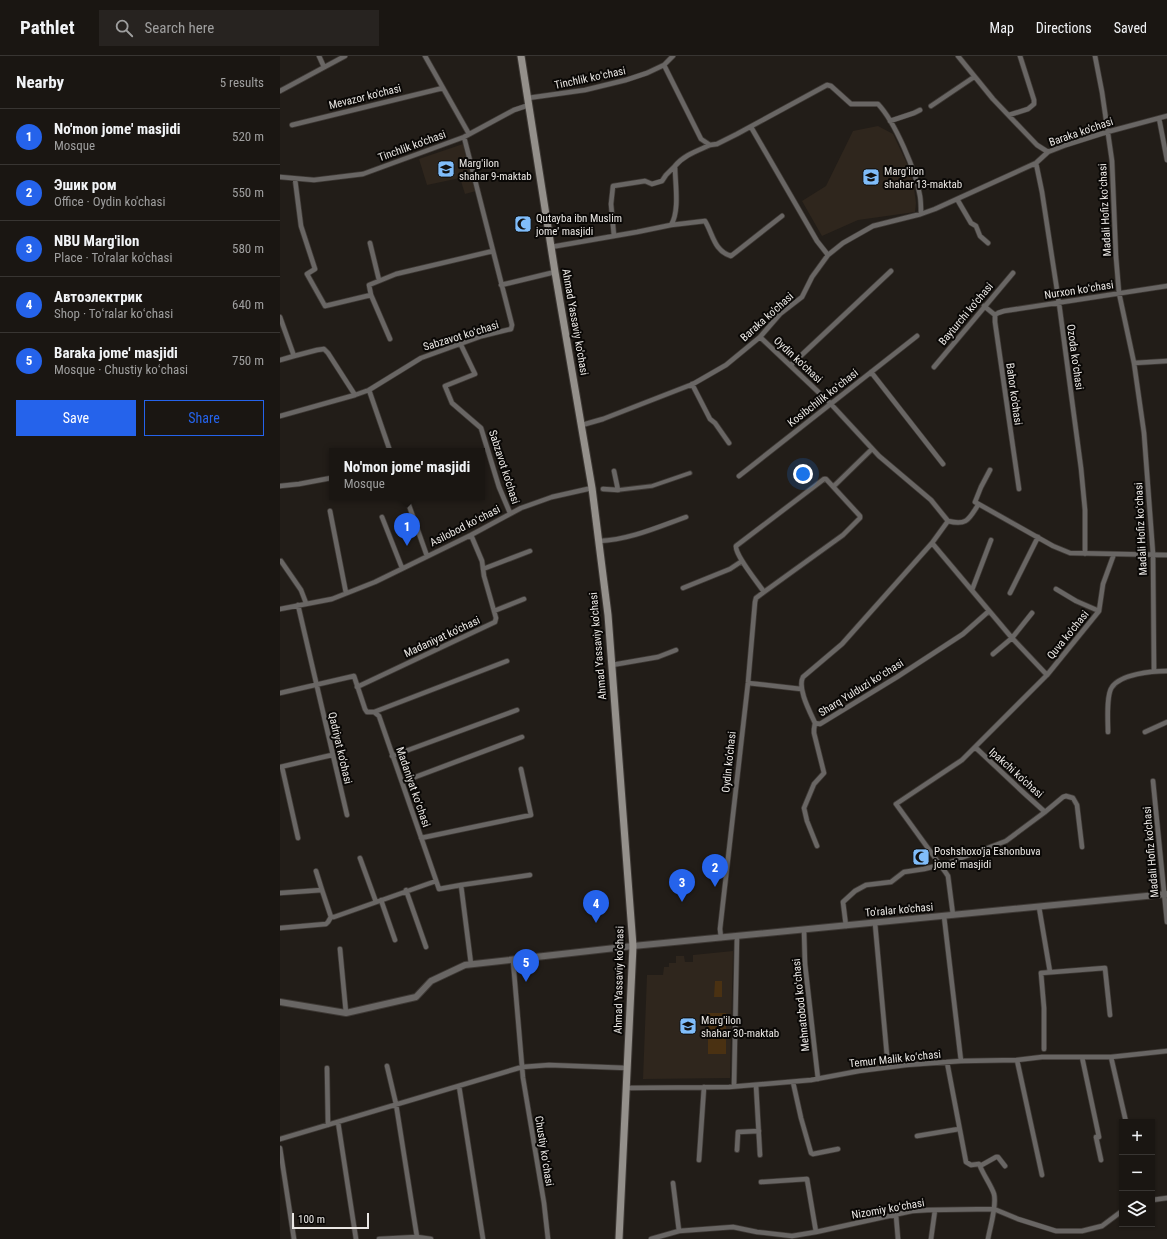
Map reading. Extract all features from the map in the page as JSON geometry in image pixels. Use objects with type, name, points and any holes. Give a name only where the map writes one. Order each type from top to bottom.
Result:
[{"type":"main road","name":"Ahmad Yassaviy ko'chasi","points":[[521,56],[555,272],[592,488],[608,615],[633,946],[619,1239]]},
{"type":"street","points":[[319,56],[324,67]]},
{"type":"street","points":[[280,91],[345,56]]},
{"type":"street","points":[[425,56],[470,134]]},
{"type":"street","name":"Tinchlik koʻchasi","points":[[528,102],[626,80],[664,65],[673,56]]},
{"type":"street","points":[[958,56],[993,99],[1037,144],[1048,152]]},
{"type":"street","points":[[1009,115],[1028,109],[1034,104],[1020,56]]},
{"type":"street","name":"Madali Hofiz koʻchasi","points":[[1095,56],[1112,161],[1119,293],[1134,363],[1144,433],[1153,554],[1154,671]]},
{"type":"street","points":[[664,65],[701,139],[710,145]]},
{"type":"street","points":[[931,106],[974,77]]},
{"type":"street","points":[[614,236],[611,204],[613,186],[645,181],[652,184],[662,181],[680,160],[692,152],[710,145],[718,144],[827,86],[831,86],[850,104],[878,104],[890,120],[914,174],[920,195],[921,214]]},
{"type":"street","name":"Mevazor ko'chasi","points":[[292,125],[443,88]]},
{"type":"street","name":"Tinchlik ko'chasi","points":[[280,177],[295,179],[326,179],[363,174],[464,137],[528,102]]},
{"type":"street","points":[[890,120],[920,110]]},
{"type":"street","name":"Baraka ko'chasi","points":[[582,425],[603,419],[692,384],[726,365],[760,337],[780,314],[802,297],[812,276],[828,255],[843,243],[873,226],[921,214],[957,199],[1036,163],[1048,152],[1066,145],[1167,116]]},
{"type":"street","points":[[1159,118],[1167,160]]},
{"type":"street","points":[[751,127],[817,241],[828,255]]},
{"type":"street","name":"Sabzavot koʻchasi","points":[[280,416],[369,390],[421,358],[482,336],[511,329],[512,325],[464,137]]},
{"type":"street","name":"Ozoda koʻchasi","points":[[1036,163],[1043,197],[1059,303],[1081,468],[1085,510],[1085,554]]},
{"type":"street","points":[[671,225],[674,220],[676,205],[675,166]]},
{"type":"street","points":[[295,179],[301,226],[315,269],[307,274],[325,306],[371,295]]},
{"type":"street","points":[[957,199],[969,221],[976,226],[980,236],[988,243]]},
{"type":"street","points":[[551,247],[671,225],[705,221],[710,229],[714,243],[724,254],[731,256],[782,216]]},
{"type":"street","points":[[370,243],[379,280]]},
{"type":"street","points":[[390,339],[371,295],[369,285],[396,274],[493,251]]},
{"type":"street","points":[[791,365],[891,271]]},
{"type":"street","points":[[501,285],[555,272]]},
{"type":"street","name":"Bayturchi ko'chasi","points":[[934,367],[1013,273]]},
{"type":"street","name":"Nurxon koʻchasi","points":[[995,315],[1004,311],[1167,286]]},
{"type":"street","points":[[984,306],[995,315]]},
{"type":"street","name":"Bahor ko'chasi","points":[[995,315],[1019,489]]},
{"type":"street","points":[[280,317],[294,356]]},
{"type":"street","name":"Kosibchilik koʻchasi","points":[[739,476],[917,336]]},
{"type":"street","name":"Oydin ko'chasi","points":[[760,337],[830,403],[872,449],[931,500],[948,521]]},
{"type":"street","name":"Sabzavot ko'chasi","points":[[461,344],[475,374],[445,386],[452,403],[480,425],[499,487],[510,513]]},
{"type":"street","points":[[280,360],[324,349],[355,395]]},
{"type":"street","points":[[1134,363],[1167,361]]},
{"type":"street","points":[[871,372],[943,464]]},
{"type":"street","points":[[692,384],[710,419],[715,423],[729,443]]},
{"type":"street","points":[[369,390],[389,448]]},
{"type":"street","points":[[764,592],[742,560],[736,549],[737,544],[824,479],[834,486],[872,449]]},
{"type":"street","points":[[614,470],[618,490]]},
{"type":"street","points":[[990,470],[975,501],[978,505],[1063,551],[1085,554],[1167,555]]},
{"type":"street","points":[[603,489],[618,490],[644,488],[690,473]]},
{"type":"street","points":[[280,486],[329,478]]},
{"type":"street","name":"Oydin ko'chasi","points":[[721,938],[721,921],[748,683],[756,598],[843,535],[860,518],[860,516],[834,486]]},
{"type":"street","name":"Asilobod koʻchasi","points":[[281,608],[332,599],[346,594],[375,582],[471,535],[521,508],[552,497],[592,488]]},
{"type":"street","points":[[407,500],[427,556]]},
{"type":"street","points":[[748,683],[802,689],[801,681],[803,676],[842,644],[932,543],[948,521],[962,523],[968,520],[978,505]]},
{"type":"street","points":[[330,511],[346,594]]},
{"type":"street","points":[[382,517],[402,568]]},
{"type":"street","points":[[599,541],[610,541],[638,534],[686,517]]},
{"type":"street","points":[[471,535],[482,562],[494,611],[524,599]]},
{"type":"street","points":[[1010,593],[1038,538]]},
{"type":"street","points":[[972,590],[990,540]]},
{"type":"street","points":[[932,543],[1012,638],[1047,675]]},
{"type":"street","points":[[483,569],[530,551]]},
{"type":"street","name":"Quva ko'chasi","points":[[940,865],[896,804],[962,760],[1047,675],[1099,611],[1103,584],[1114,554]]},
{"type":"street","points":[[683,588],[730,568],[742,560]]},
{"type":"street","points":[[281,561],[301,590],[306,603]]},
{"type":"street","points":[[1056,589],[1076,601],[1099,611]]},
{"type":"street","name":"Qadriyat ko'chasi","points":[[298,605],[347,815]]},
{"type":"street","name":"Madaniyat ko'chasi","points":[[357,687],[495,622],[496,618],[494,611]]},
{"type":"street","name":"Sharq Yulduzi koʻchasi","points":[[802,689],[815,723],[820,724],[963,634],[989,611]]},
{"type":"street","points":[[993,654],[1012,638],[1032,614]]},
{"type":"street","points":[[612,665],[658,657],[676,650]]},
{"type":"street","points":[[374,712],[507,661]]},
{"type":"street","points":[[1108,732],[1108,705],[1111,687],[1124,678],[1154,671],[1167,671]]},
{"type":"street","points":[[280,694],[354,676],[357,687]]},
{"type":"street","name":"Madaniyat koʻchasi","points":[[357,687],[367,712],[374,712],[379,716],[436,881]]},
{"type":"street","points":[[392,756],[517,710]]},
{"type":"street","points":[[1145,732],[1167,722]]},
{"type":"street","points":[[815,723],[814,733],[824,773],[814,784],[804,808],[806,821],[818,846]]},
{"type":"street","points":[[402,782],[522,737]]},
{"type":"street","name":"Ipakchi ko'chasi","points":[[944,870],[948,862],[1011,838],[1045,812],[975,748]]},
{"type":"street","points":[[298,838],[281,767],[332,755]]},
{"type":"street","points":[[421,838],[531,815],[521,770]]},
{"type":"street","name":"Madali Hofiz ko'chasi","points":[[1153,781],[1167,922]]},
{"type":"street","points":[[1045,812],[1063,797],[1066,796],[1074,798],[1077,805],[1082,846]]},
{"type":"street","points":[[360,858],[395,940]]},
{"type":"street","points":[[846,926],[843,902],[855,892],[866,885],[891,882],[904,872],[940,865],[948,876],[953,915]]},
{"type":"street","points":[[316,871],[331,917]]},
{"type":"street","points":[[280,928],[326,924],[331,917],[379,901],[406,890],[436,881],[439,889],[530,875]]},
{"type":"street","points":[[461,885],[471,964]]},
{"type":"street","points":[[280,893],[322,890]]},
{"type":"street","points":[[406,890],[426,947]]},
{"type":"street","name":"To'ralar ko'chasi","points":[[280,1002],[346,1013],[361,1011],[416,997],[432,981],[465,965],[471,964],[633,946],[1165,894]]},
{"type":"street","points":[[1039,907],[1050,972]]},
{"type":"street","points":[[944,916],[961,1061]]},
{"type":"street","points":[[875,923],[888,1067]]},
{"type":"street","name":"Mehnatobod koʻchasi","points":[[804,930],[806,971],[818,1079]]},
{"type":"street","points":[[734,1086],[737,936]]},
{"type":"street","points":[[340,949],[346,1013]]},
{"type":"street","name":"Chustiy koʻchasi","points":[[513,960],[522,1067],[544,1203],[548,1239]]},
{"type":"street","points":[[1044,1049],[1044,1008],[1041,972],[1105,968],[1110,1015]]},
{"type":"street","name":"Temur Malik koʻchasi","points":[[626,1088],[734,1086],[793,1082],[888,1067],[947,1062],[1017,1060],[1042,1057],[1111,1057],[1167,1051]]},
{"type":"street","points":[[1082,1057],[1099,1137],[1096,1137],[1101,1160]]},
{"type":"street","points":[[1111,1057],[1125,1119]]},
{"type":"street","points":[[1017,1060],[1042,1175]]},
{"type":"street","points":[[947,1062],[966,1162],[972,1165],[979,1164],[980,1166],[998,1157],[1005,1166]]},
{"type":"street","points":[[280,1139],[522,1067],[549,1065],[627,1068]]},
{"type":"street","points":[[387,1066],[396,1104],[416,1237]]},
{"type":"street","points":[[327,1068],[328,1125]]},
{"type":"street","points":[[793,1082],[801,1118],[812,1153],[838,1149]]},
{"type":"street","points":[[756,1084],[760,1155]]},
{"type":"street","points":[[459,1086],[483,1239]]},
{"type":"street","points":[[699,1160],[704,1087]]},
{"type":"street","points":[[338,1122],[356,1239]]},
{"type":"street","points":[[917,1136],[959,1129]]},
{"type":"street","points":[[737,1150],[738,1132],[759,1131]]},
{"type":"street","points":[[280,1148],[294,1239]]},
{"type":"street","points":[[980,1166],[994,1196],[994,1209],[988,1239]]},
{"type":"street","points":[[761,1182],[807,1180],[816,1232]]},
{"type":"street","points":[[673,1183],[680,1230]]},
{"type":"street","points":[[1155,1200],[1167,1198]]},
{"type":"street","name":"Nizomiy koʻchasi","points":[[651,1239],[680,1230],[733,1227],[792,1237],[912,1211],[935,1210],[994,1209],[1018,1219],[1056,1231],[1082,1231],[1102,1226],[1119,1213]]},
{"type":"street","points":[[931,1239],[935,1210]]},
{"type":"street","points":[[896,1215],[898,1239]]},
{"type":"street","points":[[379,1239],[416,1237],[431,1239]]},
{"type":"shaded area","name":"Marg'ilon shahar 13-maktab","points":[[878,126],[893,134],[909,168],[914,188],[916,203],[915,212],[858,220],[822,236],[802,201],[826,186],[853,131]]},
{"type":"shaded area","name":"Marg'ilon shahar 9-maktab","points":[[463,144],[476,191],[465,194],[460,178],[427,185],[419,159]]},
{"type":"shaded area","name":"Marg'ilon shahar 30-maktab","points":[[733,951],[730,1078],[643,1079],[647,975],[663,975],[664,967],[669,967],[669,963],[676,963],[676,956],[684,956],[685,962],[693,962],[693,955]]},
{"type":"shaded area","points":[[715,981],[722,981],[722,997],[714,997]]},
{"type":"shaded area","points":[[708,1013],[726,1013],[726,1054],[708,1054]]},
{"type":"place","name":"Marg'ilon shahar 9-maktab","points":[[446,169]]},
{"type":"place","name":"Marg'ilon shahar 13-maktab","points":[[871,177]]},
{"type":"place","name":"Qutayba ibn Muslim jome' masjidi","points":[[523,224]]},
{"type":"place","name":"No'mon jome' masjidi","points":[[407,546]]},
{"type":"place","name":"Poshshoxo'ja Eshonbuva jome' masjidi","points":[[921,857]]},
{"type":"place","name":"Эшик ром","points":[[715,887]]},
{"type":"place","name":"NBU Marg'ilon","points":[[682,902]]},
{"type":"place","name":"Автоэлектрик","points":[[596,923]]},
{"type":"place","name":"Baraka jome' masjidi","points":[[526,982]]},
{"type":"place","name":"Marg'ilon shahar 30-maktab","points":[[688,1026]]}]
